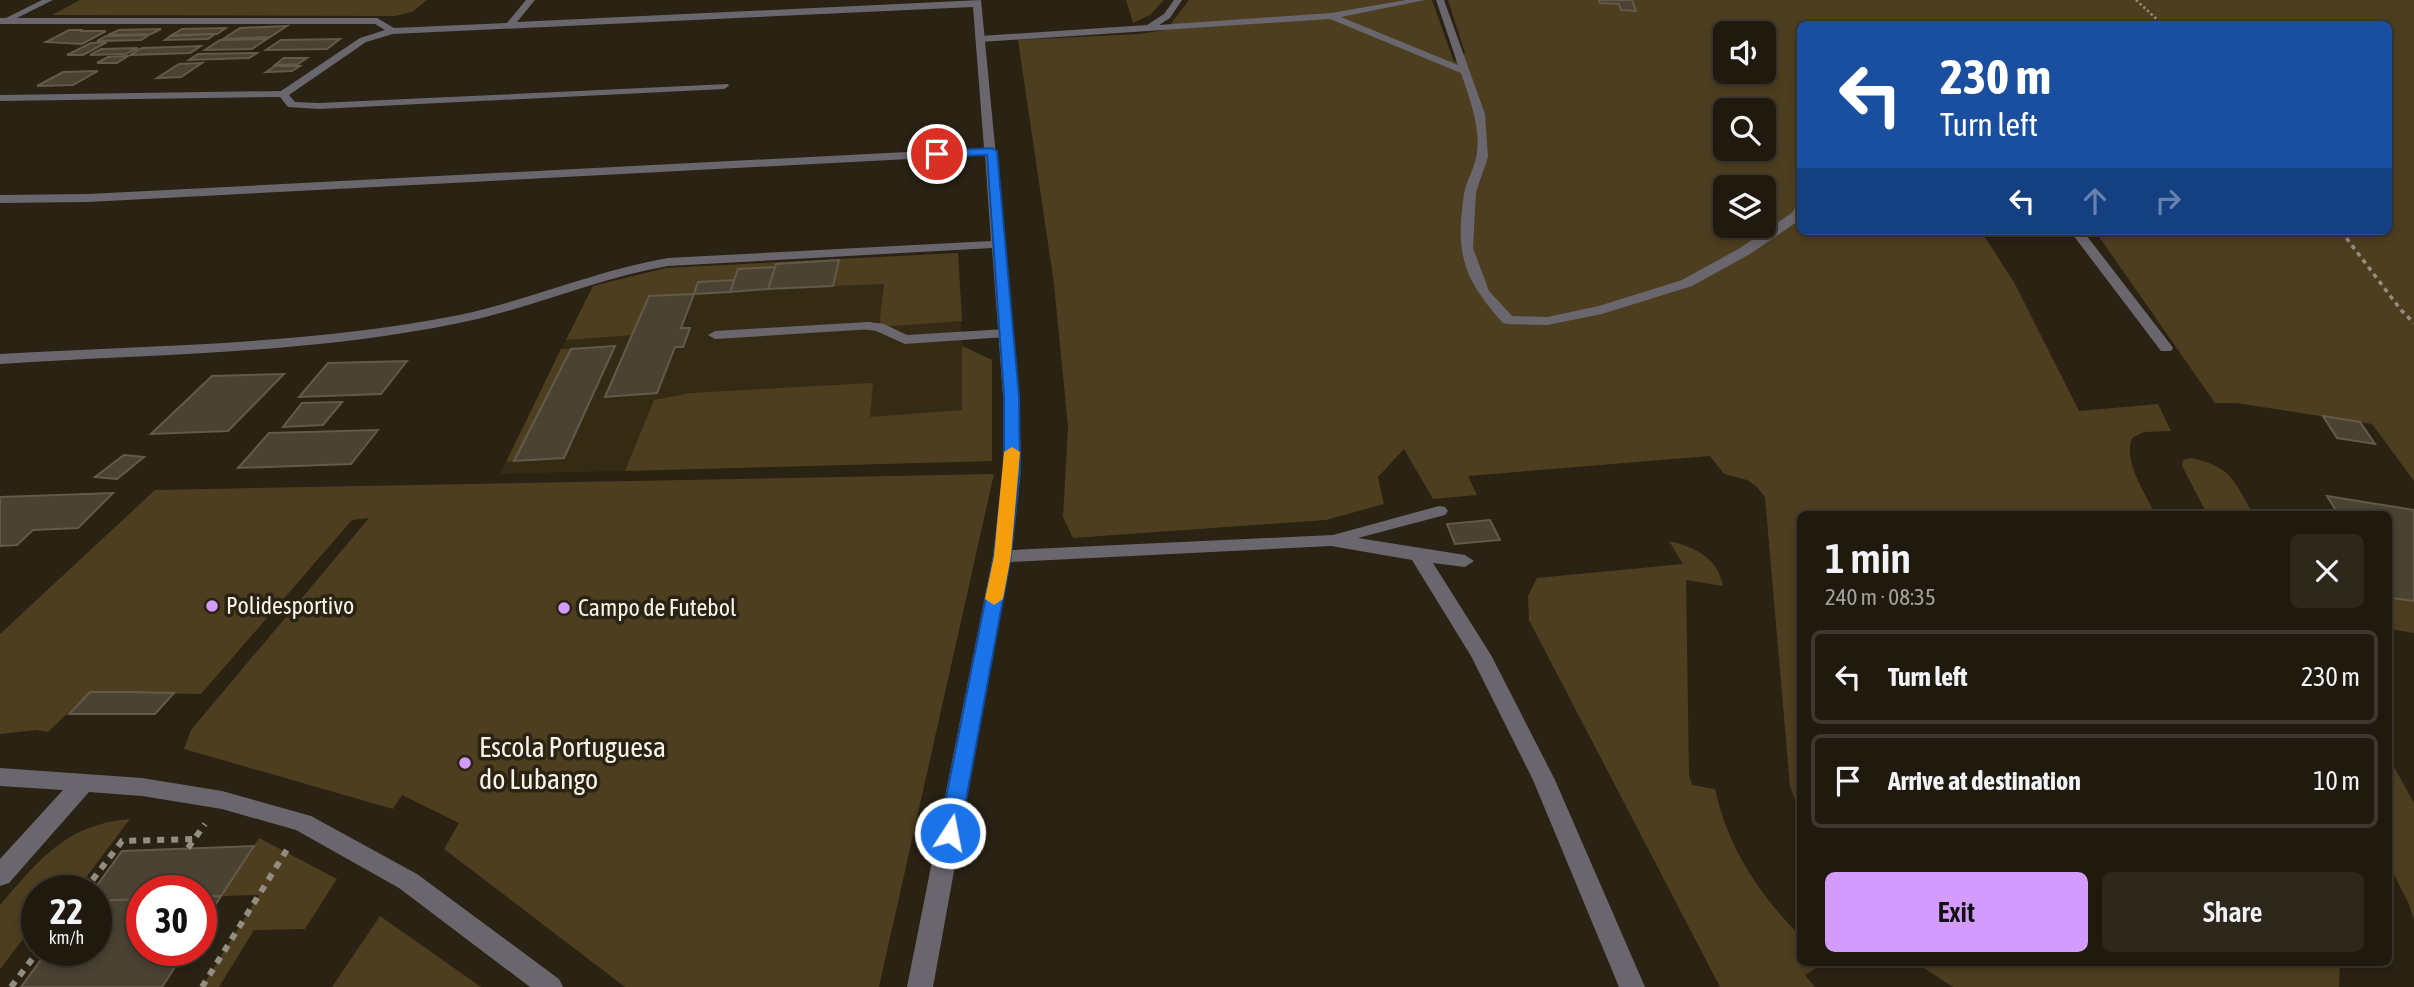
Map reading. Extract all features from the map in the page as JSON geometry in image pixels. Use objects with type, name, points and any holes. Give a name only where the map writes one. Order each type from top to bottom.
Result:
[{"type":"street","points":[[48,0],[0,21],[377,21],[392,31]]},
{"type":"street","points":[[508,27],[531,0]]},
{"type":"street","points":[[731,16],[744,0]]},
{"type":"street","points":[[1148,27],[1167,16],[1178,0]]},
{"type":"street","points":[[980,39],[1331,16],[1421,0]]},
{"type":"street","points":[[1440,0],[1480,114],[1482,157],[1470,192],[1466,248],[1483,292],[1508,320],[1547,321],[1591,312],[1687,283],[1745,251],[1797,215]]},
{"type":"street","points":[[0,98],[283,94],[363,40],[392,31],[977,2],[992,151],[1011,396],[1012,469],[1002,556],[920,987]]},
{"type":"street","points":[[1331,16],[1466,72]]},
{"type":"street","points":[[283,94],[292,106],[319,106],[724,86]]},
{"type":"street","points":[[0,199],[88,198],[992,151]]},
{"type":"street","points":[[2079,235],[2166,348]]},
{"type":"street","points":[[0,359],[348,338],[459,319],[525,303],[591,280],[668,262],[999,244]]},
{"type":"street","points":[[715,335],[868,326],[879,327],[905,340],[1006,333]]},
{"type":"street","points":[[1331,540],[1439,512]]},
{"type":"street","points":[[1002,556],[1331,540],[1376,546],[1420,557],[1465,561]]},
{"type":"street","points":[[1420,557],[1481,655],[1544,780],[1632,987]]},
{"type":"street","points":[[0,777],[142,787],[222,800],[303,823],[408,880],[550,987]]},
{"type":"street","points":[[0,876],[83,783]]},
{"type":"path","points":[[2136,0],[2159,21]]},
{"type":"path","points":[[2344,235],[2414,323]]},
{"type":"path","points":[[202,987],[303,823]]},
{"type":"path","points":[[96,875],[122,841],[195,839]]},
{"type":"path","points":[[11,987],[27,966]]},
{"type":"shaded area","points":[[80,0],[427,0],[412,12],[395,16],[52,15]]},
{"type":"shaded area","points":[[1126,0],[1164,0],[1150,15],[1133,23]]},
{"type":"shaded area","points":[[1189,0],[1432,0],[1454,62],[1465,53],[1448,0],[2414,0],[2414,481],[2372,424],[2236,403],[2215,403],[2098,235],[2392,235],[2392,21],[1797,21],[1797,235],[1984,235],[2015,284],[2079,411],[2158,404],[2171,431],[2144,432],[2132,438],[2130,447],[2136,477],[2153,511],[1797,511],[1797,805],[1790,786],[1765,497],[1747,480],[1724,474],[1710,456],[1468,476],[1477,495],[1433,499],[1404,449],[1378,477],[1384,504],[1326,520],[1073,538],[1063,517],[1068,427],[1054,284],[1018,40],[1138,34],[1166,30]]},
{"type":"shaded area","points":[[958,253],[962,345],[992,360],[992,461],[500,474],[593,286],[666,268]]},
{"type":"shaded area","points":[[958,253],[962,321],[879,327],[884,284],[833,286],[839,260],[738,269],[734,280],[698,282],[694,294],[649,296],[632,335],[566,340],[593,286],[666,268]]},
{"type":"shaded area","points":[[962,346],[992,360],[992,461],[625,471],[654,400],[691,393],[873,383],[870,417],[962,410]]},
{"type":"shaded area","points":[[561,349],[571,349],[514,461],[506,462]]},
{"type":"shaded area","points":[[2191,458],[2204,461],[2223,471],[2236,484],[2251,511],[2205,511],[2182,466],[2183,460]]},
{"type":"shaded area","name":"Escola Portuguesa do Lubango","points":[[994,474],[879,987],[625,987],[444,849],[459,823],[402,795],[393,809],[184,749],[191,730],[369,518],[352,520],[201,694],[90,692],[48,732],[36,730],[0,734],[0,634],[155,490]]},
{"type":"shaded area","points":[[1669,541],[1704,555],[1716,568],[1723,586],[1686,580],[1689,775],[1692,785],[1715,789],[1728,831],[1747,869],[1797,933],[1797,966],[1820,966],[1805,975],[1815,987],[1720,987],[1529,620],[1528,596],[1537,578],[1683,564]]},
{"type":"shaded area","points":[[2392,597],[2414,601],[2414,633],[2392,629]]},
{"type":"shaded area","points":[[2392,763],[2414,803],[2414,920],[2392,871]]},
{"type":"shaded area","points":[[130,819],[88,875],[27,875],[41,859],[71,837],[108,822]]},
{"type":"shaded area","points":[[259,838],[337,879],[305,929],[254,930],[219,987],[202,987],[259,895],[221,896]]},
{"type":"shaded area","points":[[21,881],[21,942],[0,969],[0,905]]},
{"type":"shaded area","points":[[380,916],[481,987],[332,987]]},
{"type":"shaded area","points":[[1921,966],[2340,966],[2339,987],[1953,987]]},
{"type":"building","points":[[1599,0],[1632,0],[1636,11],[1621,10],[1619,4],[1600,3]]},
{"type":"building","points":[[287,26],[270,37],[223,39],[240,28]]},
{"type":"building","points":[[226,28],[217,34],[172,35],[182,29]]},
{"type":"building","points":[[161,29],[151,34],[108,35],[119,30]]},
{"type":"building","points":[[69,30],[106,31],[82,44],[46,42]]},
{"type":"building","points":[[215,34],[208,39],[165,40],[171,36]]},
{"type":"building","points":[[149,35],[141,40],[97,41],[106,36]]},
{"type":"building","points":[[267,39],[252,49],[205,50],[220,40]]},
{"type":"building","points":[[340,39],[327,49],[266,50],[281,40]]},
{"type":"building","points":[[107,42],[83,55],[67,55],[91,43]]},
{"type":"building","points":[[201,46],[190,53],[130,55],[142,48]]},
{"type":"building","points":[[138,48],[126,54],[90,55],[101,49]]},
{"type":"building","points":[[257,53],[249,58],[189,60],[198,54]]},
{"type":"building","points":[[128,56],[117,63],[97,63],[108,57]]},
{"type":"building","points":[[284,58],[307,58],[298,64],[275,65]]},
{"type":"building","points":[[202,63],[181,77],[157,78],[179,64]]},
{"type":"building","points":[[275,66],[300,66],[292,71],[266,72]]},
{"type":"building","points":[[98,71],[73,85],[37,86],[63,72]]},
{"type":"building","points":[[839,260],[833,286],[768,289],[776,264]]},
{"type":"building","points":[[775,267],[768,289],[730,292],[738,269]]},
{"type":"building","points":[[734,280],[730,292],[694,294],[698,282]]},
{"type":"building","points":[[694,294],[681,328],[690,328],[683,347],[675,347],[657,393],[605,397],[649,296]]},
{"type":"building","points":[[615,346],[564,458],[514,461],[571,349]]},
{"type":"building","points":[[407,361],[381,394],[299,397],[328,363]]},
{"type":"building","points":[[284,374],[228,431],[151,434],[212,376]]},
{"type":"building","points":[[342,402],[323,425],[283,427],[302,403]]},
{"type":"building","points":[[2323,416],[2360,422],[2375,444],[2337,438]]},
{"type":"building","points":[[378,430],[351,464],[238,468],[269,433]]},
{"type":"building","points":[[124,455],[144,457],[117,479],[95,477]]},
{"type":"building","points":[[113,493],[78,528],[33,530],[17,545],[0,546],[0,497]]},
{"type":"building","points":[[2327,496],[2414,510],[2414,601],[2392,598],[2392,511],[2336,511]]},
{"type":"building","points":[[1490,520],[1500,540],[1455,544],[1447,524]]},
{"type":"building","points":[[90,692],[174,693],[155,714],[69,714]]},
{"type":"building","points":[[254,846],[221,896],[217,896],[217,875],[126,875],[126,900],[112,900],[112,875],[105,875],[122,851]]},
{"type":"building","points":[[112,900],[126,900],[126,966],[176,966],[162,987],[21,987],[36,966],[112,966]]},
{"type":"slow traffic","points":[[994,599],[1002,556],[1012,452]]},
{"type":"place","name":"Polidesportivo","points":[[212,606]]},
{"type":"place","name":"Campo de Futebol","points":[[564,608]]},
{"type":"place","name":"Escola Portuguesa do Lubango","points":[[465,763]]},
{"type":"route","points":[[937,154],[992,151],[1011,396],[1012,469],[1002,556],[950,833]]}]
